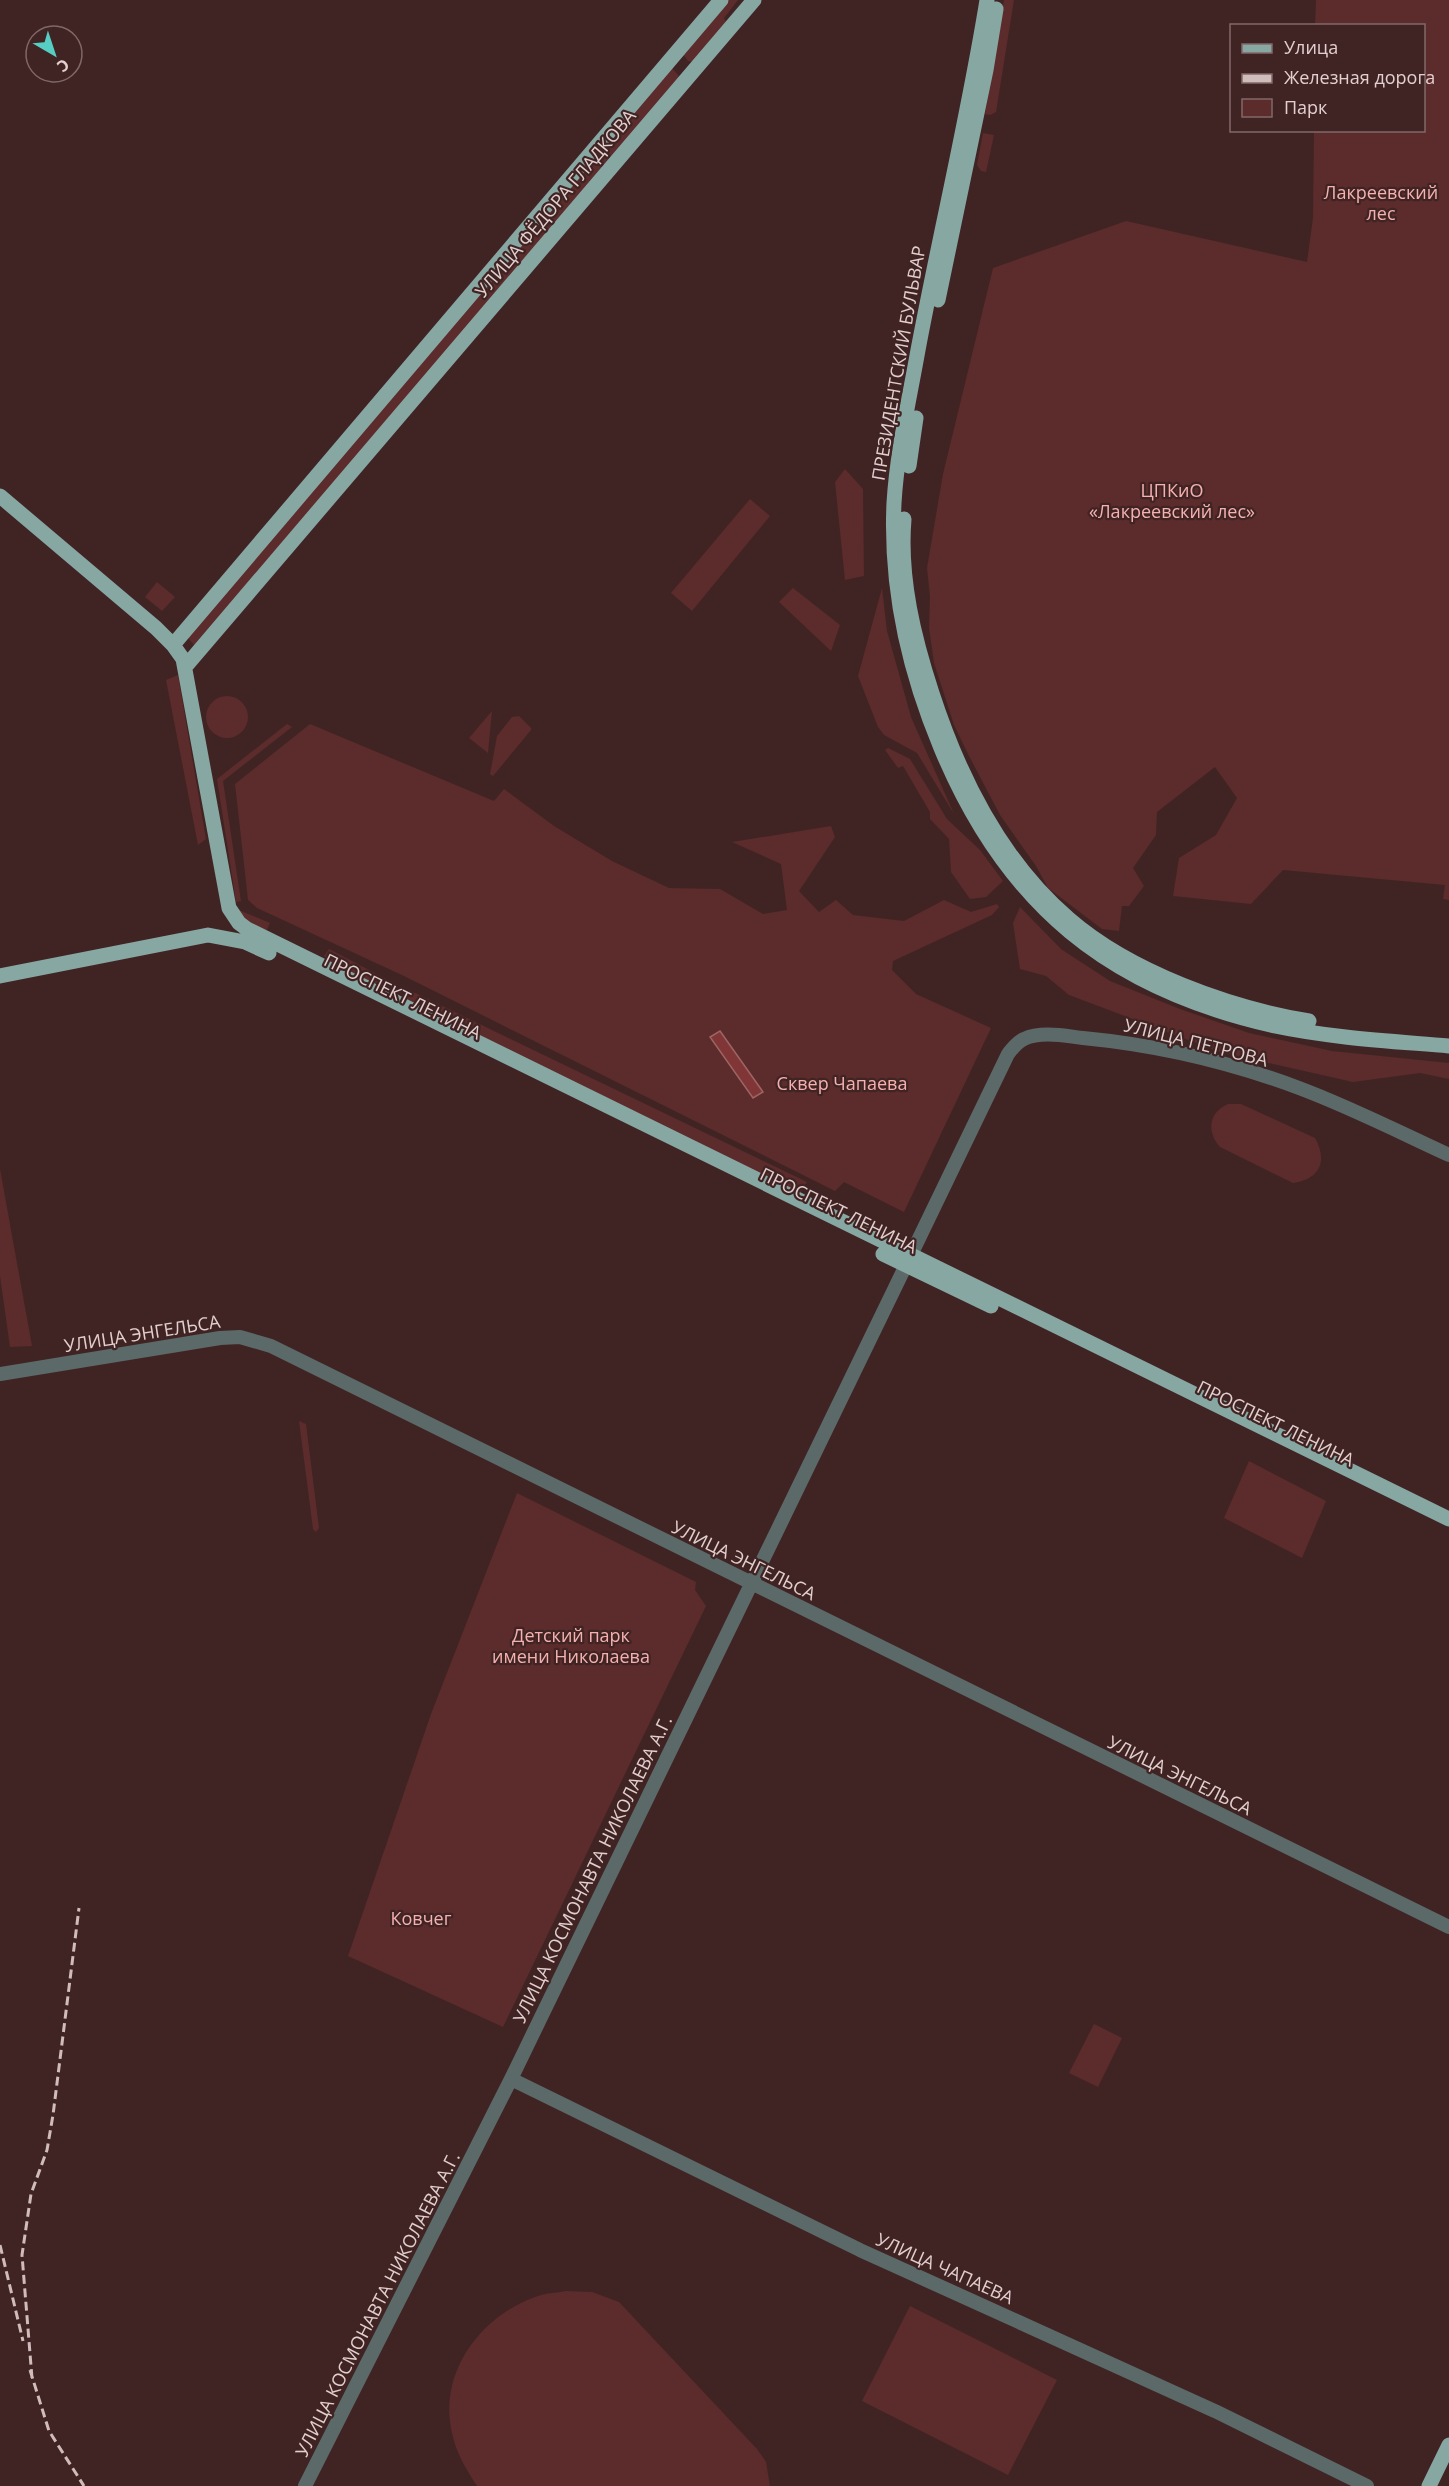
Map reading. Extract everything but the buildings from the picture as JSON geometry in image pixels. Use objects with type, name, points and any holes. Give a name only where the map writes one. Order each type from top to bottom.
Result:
[{"type":"main road","name":"УЛИЦА ФЁДОРА ГЛАДКОВА","points":[[173,645],[721,0]]},
{"type":"main road","name":"УЛИЦА ФЁДОРА ГЛАДКОВА","points":[[186,666],[754,0]]},
{"type":"main road","name":"ПРЕЗИДЕНТСКИЙ БУЛЬВАР","points":[[987,0],[937,276],[931,334],[906,482],[903,525],[908,595],[916,638],[950,742],[971,789],[1001,839],[1035,883],[1070,920],[1130,960],[1183,985],[1254,1009],[1299,1020],[1338,1026],[1449,1036]]},
{"type":"main road","name":"ПРЕЗИДЕНТСКИЙ БУЛЬВАР","points":[[997,0],[984,80],[937,276],[901,443],[896,487],[893,548],[895,586],[902,626],[927,714],[951,772],[987,840],[1016,879],[1064,929],[1101,956],[1185,997],[1228,1013],[1276,1026],[1327,1034],[1449,1046]]},
{"type":"main road","points":[[673,57],[692,72]]},
{"type":"main road","points":[[367,417],[385,432]]},
{"type":"main road","points":[[0,496],[173,645],[186,666],[229,908],[223,925],[208,935]]},
{"type":"main road","name":"ПРОСПЕКТ ЛЕНИНА","points":[[229,908],[239,923],[267,941],[1449,1530]]},
{"type":"main road","name":"ПРОСПЕКТ ЛЕНИНА","points":[[0,976],[208,935],[236,939],[255,946],[1449,1519]]},
{"type":"main road","points":[[1440,2486],[1447,2463],[1449,2445]]},
{"type":"main road","points":[[1429,2486],[1447,2463]]},
{"type":"street","name":"УЛИЦА ПЕТРОВА","points":[[957,1160],[1008,1054],[1023,1039],[1036,1036],[1117,1041],[1176,1052],[1248,1071],[1300,1088],[1449,1155]]},
{"type":"street","name":"УЛИЦА КОСМОНАВТА НИКОЛАЕВА А.Г.","points":[[305,2486],[511,2079],[957,1160]]},
{"type":"street","name":"УЛИЦА ЭНГЕЛЬСА","points":[[0,1374],[220,1338],[252,1339],[271,1346],[1449,1927]]},
{"type":"street","name":"УЛИЦА ЧАПАЕВА","points":[[511,2079],[860,2250],[1215,2411],[1367,2486]]},
{"type":"green space","points":[[724,0],[738,0],[724,18],[727,24],[693,62],[688,61],[682,53]]},
{"type":"green space","points":[[1004,0],[1014,0],[996,112],[990,115],[985,114]]},
{"type":"green space","name":"ЦПКиО «Лакреевский лес»","points":[[1316,0],[1449,0],[1449,900],[1443,899],[1445,885],[1283,870],[1251,904],[1173,896],[1179,858],[1216,835],[1237,798],[1215,767],[1157,812],[1156,835],[1133,868],[1144,886],[1129,906],[1122,906],[1119,931],[1102,929],[1048,888],[1036,866],[1000,815],[954,725],[934,663],[929,628],[930,596],[927,568],[943,474],[993,268],[1126,221],[1307,262],[1313,218],[1314,132],[1425,132],[1425,24],[1315,24]]},
{"type":"green space","points":[[672,68],[679,76],[677,82],[194,645],[187,637]]},
{"type":"green space","points":[[983,133],[994,135],[986,172],[981,171],[977,165]]},
{"type":"green space","points":[[845,469],[863,489],[864,576],[845,580],[835,482]]},
{"type":"green space","points":[[750,499],[770,516],[692,611],[671,593]]},
{"type":"green space","points":[[157,582],[175,597],[162,611],[145,597]]},
{"type":"green space","points":[[793,588],[840,625],[831,651],[779,602]]},
{"type":"green space","points":[[882,588],[887,631],[911,717],[954,814],[917,753],[884,735],[878,727],[858,676]]},
{"type":"green space","points":[[178,675],[206,839],[198,845],[166,680]]},
{"type":"green space","points":[[227,696],[235,697],[242,702],[247,709],[247,725],[242,732],[235,737],[227,738],[219,737],[212,732],[207,725],[206,717],[207,709],[212,702],[219,697]]},
{"type":"green space","points":[[492,711],[488,753],[469,738]]},
{"type":"green space","points":[[519,716],[531,730],[493,776],[490,774],[497,736],[512,717]]},
{"type":"green space","points":[[287,724],[292,727],[223,781],[241,901],[236,902],[217,779]]},
{"type":"green space","name":"Сквер Чапаева","points":[[310,724],[494,801],[504,789],[554,826],[612,861],[669,888],[720,889],[763,914],[787,910],[781,864],[732,842],[831,826],[835,837],[799,891],[819,912],[836,900],[853,915],[904,921],[944,900],[971,912],[997,904],[999,907],[992,915],[893,961],[892,970],[916,994],[991,1028],[904,1212],[844,1182],[835,1191],[404,976],[257,908],[248,900],[235,784]]},
{"type":"green space","points":[[888,748],[910,759],[947,819],[980,850],[1003,881],[986,897],[970,899],[951,872],[949,839],[930,819],[930,812],[903,766],[898,768],[885,750]]},
{"type":"green space","points":[[1020,907],[1061,949],[1110,981],[1249,1033],[1332,1051],[1449,1063],[1449,1079],[1420,1073],[1353,1082],[1220,1052],[1069,995],[1046,976],[1020,969],[1013,923]]},
{"type":"green space","points":[[239,910],[270,923],[265,934],[242,918]]},
{"type":"green space","points":[[329,949],[388,980],[367,985],[333,968],[324,956]]},
{"type":"green space","points":[[403,987],[807,1182],[800,1193],[406,1001]]},
{"type":"green space","points":[[1228,1104],[1241,1104],[1315,1138],[1321,1154],[1319,1168],[1310,1178],[1293,1183],[1220,1147],[1213,1135],[1212,1122],[1217,1112]]},
{"type":"green space","points":[[0,1169],[32,1346],[10,1347],[0,1276]]},
{"type":"green space","points":[[299,1421],[306,1424],[319,1528],[316,1532],[313,1529]]},
{"type":"green space","points":[[1249,1461],[1326,1501],[1302,1558],[1224,1518]]},
{"type":"green space","name":"Детский парк имени Николаева","points":[[517,1493],[696,1582],[695,1590],[706,1606],[503,2027],[348,1956],[431,1714]]},
{"type":"green space","points":[[1094,2024],[1122,2038],[1098,2087],[1069,2073]]},
{"type":"green space","points":[[566,2291],[592,2292],[619,2302],[757,2449],[766,2462],[770,2486],[477,2486],[465,2467],[452,2433],[449,2411],[451,2389],[458,2369],[468,2350],[481,2333],[497,2318],[535,2297]]},
{"type":"green space","points":[[910,2306],[1057,2380],[1008,2475],[862,2401]]},
{"type":"shaded area","points":[[720,1031],[763,1092],[753,1098],[710,1037]]},
{"type":"railway","points":[[32,2378],[22,2255],[31,2194],[47,2150],[53,2115],[79,1908]]},
{"type":"railway","points":[[0,2245],[23,2341]]},
{"type":"railway","points":[[30,2370],[49,2431],[84,2486]]},
{"type":"park label","name":"Лакреевский лес","points":[[1381,202]]},
{"type":"park label","name":"Ковчег","points":[[421,1918]]}]
